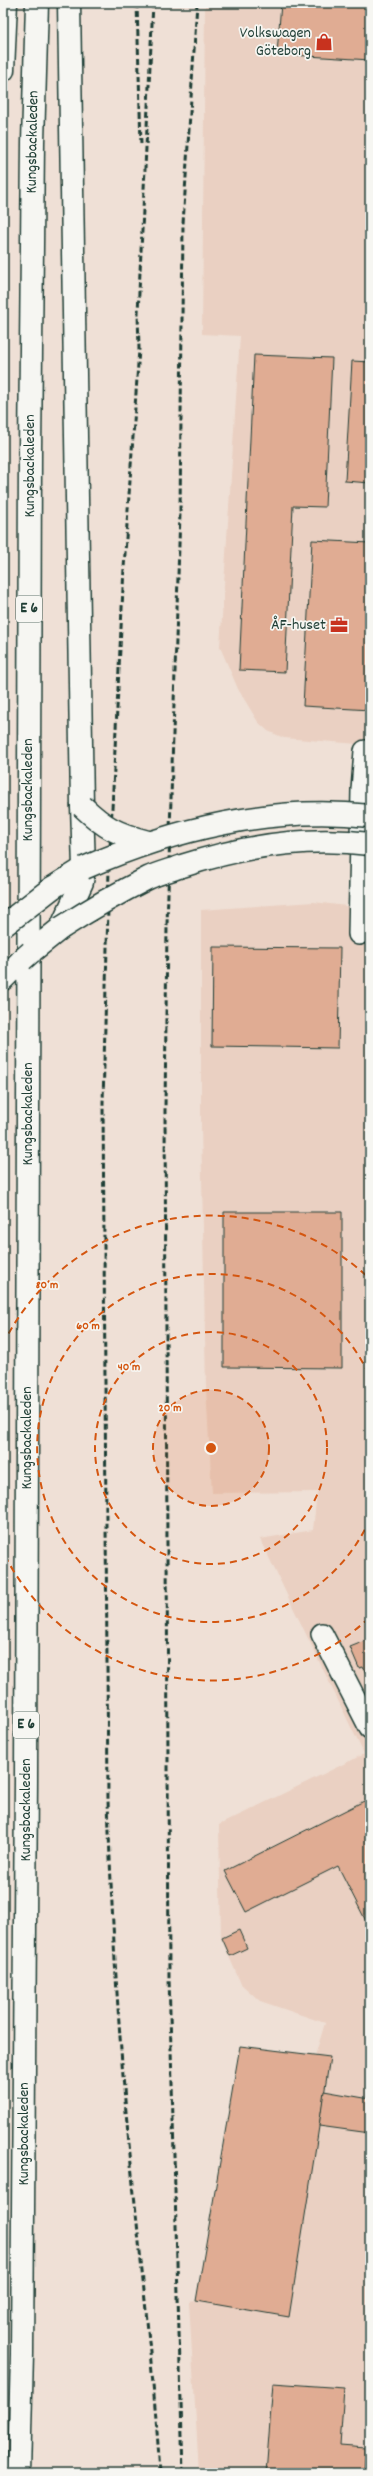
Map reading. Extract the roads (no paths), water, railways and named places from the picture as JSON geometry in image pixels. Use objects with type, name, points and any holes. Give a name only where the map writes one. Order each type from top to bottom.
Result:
[{"type":"main road","points":[[3,70],[6,3]]},
{"type":"main road","name":"Kungsbackaleden","points":[[19,2473],[23,2225],[29,627],[33,142],[37,3]]},
{"type":"main road","points":[[61,928],[82,882],[84,868],[69,3]]},
{"type":"main road","points":[[82,806],[100,824],[116,832],[148,842]]},
{"type":"main road","points":[[6,921],[52,888],[84,868],[148,842],[178,833],[251,819],[299,815],[370,816]]},
{"type":"main road","points":[[3,979],[13,960],[95,906],[149,878],[203,860],[257,846],[300,841],[370,844]]},
{"type":"street","points":[[359,934],[363,750]]},
{"type":"street","points":[[322,1634],[370,1728]]},
{"type":"railway","points":[[137,3],[141,145]]},
{"type":"railway","points":[[153,3],[138,313],[139,349],[124,568],[109,869],[103,1103],[108,1800],[111,1878],[123,2073],[153,2382],[160,2473]]},
{"type":"railway","points":[[183,2473],[169,1978],[165,1111],[167,925],[180,513],[183,224],[197,3]]},
{"type":"place","name":"Volkswagen Göteborg","points":[[324,42]]},
{"type":"place","name":"ÅF-huset","points":[[339,625]]}]
